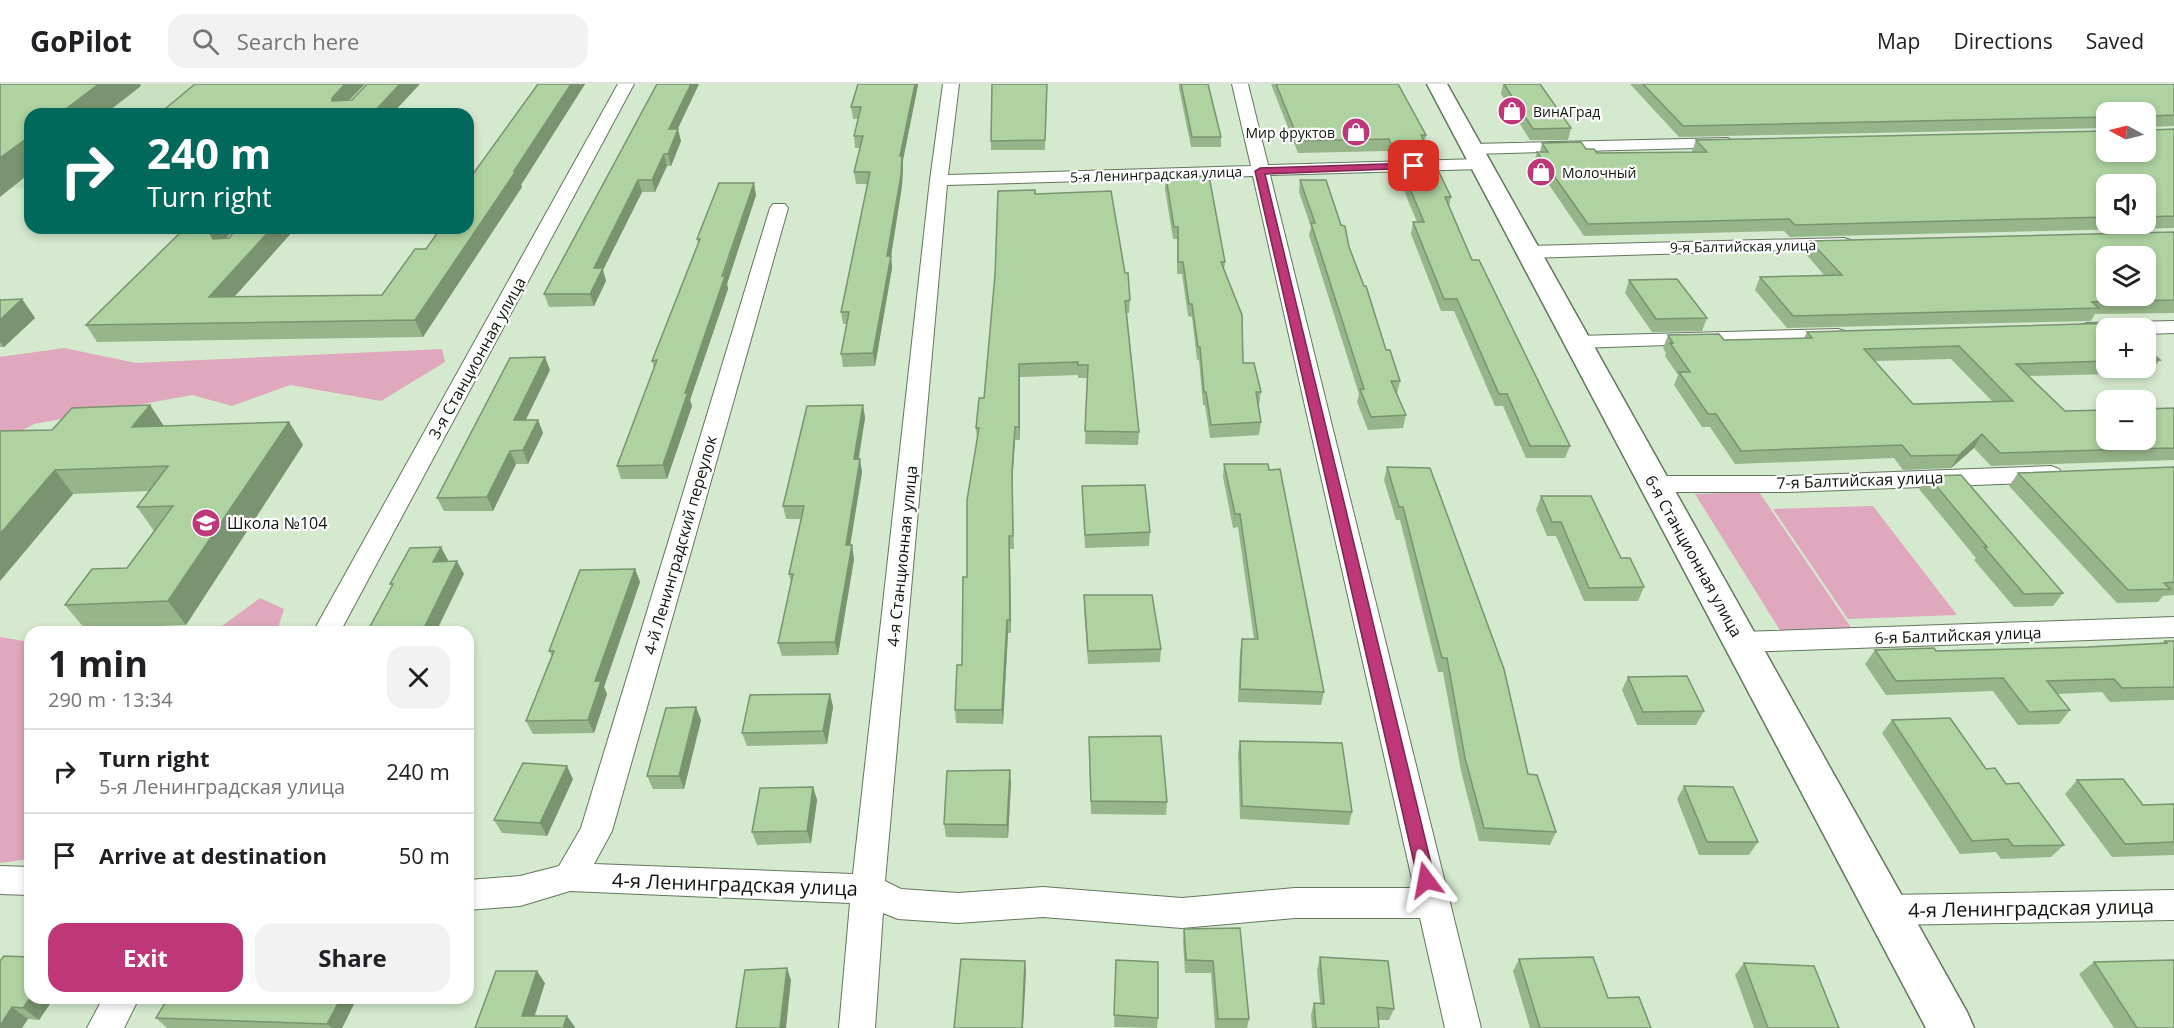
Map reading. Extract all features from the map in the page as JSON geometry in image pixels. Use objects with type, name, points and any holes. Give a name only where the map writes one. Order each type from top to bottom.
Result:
[{"type":"main road","name":"6-я Станционная улица","points":[[1437,84],[1951,1028]]},
{"type":"street","name":"3-я Станционная улица","points":[[329,626],[626,84]]},
{"type":"street","name":"4-я Станционная улица","points":[[857,1028],[868,889],[939,180],[951,84]]},
{"type":"street","points":[[1240,84],[1463,1028]]},
{"type":"street","name":"5-я Ленинградская улица","points":[[939,180],[1260,171],[1476,156],[1740,143]]},
{"type":"street","name":"4-й Ленинградский переулок","points":[[570,877],[596,831],[779,208]]},
{"type":"street","name":"9-я Балтийская улица","points":[[1528,252],[1866,243]]},
{"type":"street","points":[[2066,330],[2174,327]]},
{"type":"street","points":[[1577,342],[1862,335]]},
{"type":"street","name":"7-я Балтийская улица","points":[[1654,484],[1788,484],[2069,473]]},
{"type":"street","name":"6-я Балтийская улица","points":[[1741,642],[2174,627]]},
{"type":"street","name":"4-я Ленинградская улица","points":[[474,895],[520,891],[570,877],[868,889],[898,904],[958,908],[1043,902],[1182,913],[1295,903],[1432,903]]},
{"type":"street","points":[[0,880],[24,880]]},
{"type":"street","name":"4-я Ленинградская улица","points":[[1887,910],[2174,905]]},
{"type":"street","points":[[105,1028],[119,1004]]},
{"type":"shaded area","points":[[0,84],[250,84],[224,108],[24,108],[24,188],[0,188]]},
{"type":"shaded area","points":[[64,348],[136,363],[442,349],[445,362],[381,401],[290,385],[232,406],[192,395],[34,424],[0,443],[0,357]]},
{"type":"shaded area","points":[[1759,492],[1854,632],[1783,635],[1695,494]]},
{"type":"shaded area","points":[[1873,506],[1957,615],[1848,619],[1773,509]]},
{"type":"shaded area","points":[[260,598],[284,609],[279,626],[222,626]]},
{"type":"shaded area","points":[[0,637],[24,641],[24,860],[0,863]]},
{"type":"building","points":[[0,84],[99,84],[67,108],[24,108],[24,140],[0,158]]},
{"type":"building","points":[[195,84],[345,84],[332,98],[332,101],[352,100],[367,84],[400,84],[378,108],[166,108]]},
{"type":"building","points":[[538,84],[571,84],[474,233],[474,173]]},
{"type":"building","points":[[657,84],[691,84],[669,129],[678,129],[668,154],[664,154],[652,180],[638,180],[594,268],[603,268],[590,294],[544,294]]},
{"type":"building","points":[[858,84],[915,84],[900,156],[902,156],[901,175],[887,256],[891,256],[873,353],[841,354],[849,312],[841,312],[870,172],[854,172],[863,136],[854,136],[861,107],[851,107]]},
{"type":"building","points":[[992,84],[1047,84],[1045,140],[991,141]]},
{"type":"building","points":[[1181,84],[1208,84],[1221,137],[1192,137]]},
{"type":"building","points":[[1276,84],[1398,84],[1426,135],[1421,135],[1427,147],[1393,148],[1389,139],[1299,141]]},
{"type":"building","points":[[1504,84],[1540,84],[1571,128],[1533,129]]},
{"type":"building","points":[[1643,84],[2174,84],[2174,115],[2156,116],[2156,102],[2096,102],[2096,117],[1683,126]]},
{"type":"building","points":[[2174,129],[2174,216],[2156,217],[2156,174],[2096,174],[2096,217],[1795,225],[1789,219],[1588,224],[1537,152],[1548,152],[1542,143],[1581,142],[1586,149],[1594,149],[1597,153],[1707,152],[1696,140],[2096,131],[2096,162],[2156,162],[2156,130]]},
{"type":"building","points":[[1434,162],[1451,197],[1445,197],[1472,260],[1479,260],[1570,446],[1530,446],[1507,394],[1499,394],[1457,299],[1444,299],[1413,222],[1424,222],[1399,163]]},
{"type":"building","points":[[1209,176],[1225,262],[1221,262],[1242,315],[1243,363],[1254,363],[1261,392],[1256,392],[1261,422],[1211,425],[1206,392],[1204,392],[1200,347],[1198,347],[1192,304],[1189,304],[1183,262],[1178,262],[1178,227],[1174,227],[1166,177]]},
{"type":"building","points":[[1300,180],[1326,180],[1341,225],[1345,226],[1349,247],[1364,286],[1366,286],[1386,350],[1390,350],[1400,381],[1391,381],[1406,415],[1371,417],[1360,389],[1364,389],[1311,223],[1315,223]]},
{"type":"building","points":[[719,183],[754,183],[722,276],[725,276],[663,465],[617,466],[657,360],[652,361],[700,239],[697,239]]},
{"type":"building","points":[[1035,190],[1035,194],[1111,191],[1125,273],[1128,273],[1130,300],[1125,301],[1139,432],[1085,431],[1088,365],[1078,365],[1078,362],[1019,364],[1019,427],[1015,427],[1012,472],[1013,536],[1009,536],[1010,620],[1007,620],[1002,710],[955,710],[957,665],[962,665],[963,577],[967,577],[967,500],[979,428],[976,428],[979,398],[984,398],[995,275],[998,191]]},
{"type":"building","points":[[2174,232],[2174,300],[2156,300],[2156,246],[2096,246],[2096,302],[2092,302],[2099,308],[1793,316],[1760,277],[1842,275],[1810,241]]},
{"type":"building","points":[[179,234],[210,234],[213,239],[229,238],[232,234],[267,234],[209,297],[382,295],[415,249],[426,249],[437,234],[473,234],[415,320],[86,325]]},
{"type":"building","points":[[1677,279],[1707,318],[1656,319],[1629,280]]},
{"type":"building","points":[[22,299],[0,320],[0,300]]},
{"type":"building","points":[[2096,324],[2096,361],[2016,364],[2065,411],[2096,410],[2096,450],[2104,450],[2000,453],[1982,434],[1959,455],[1911,456],[1902,445],[1741,451],[1716,414],[1708,414],[1679,372],[1690,372],[1670,343],[1673,343],[1668,335],[1719,334],[1724,340],[1812,338],[1807,332]],"holes":[[[1959,346],[2013,401],[1913,404],[1864,349]]]},
{"type":"building","points":[[545,357],[514,420],[538,420],[523,450],[510,451],[487,497],[437,498],[510,358]]},
{"type":"building","points":[[150,405],[132,427],[289,422],[168,601],[65,605],[92,569],[127,568],[173,506],[137,507],[168,466],[55,470],[0,534],[0,431],[52,430],[72,408]]},
{"type":"building","points":[[863,405],[854,459],[860,459],[846,545],[852,545],[835,642],[778,643],[793,574],[789,574],[804,506],[783,506],[807,406]]},
{"type":"building","points":[[2174,408],[2174,448],[2156,449],[2156,409]]},
{"type":"building","points":[[1224,464],[1268,464],[1269,470],[1280,469],[1324,692],[1240,689],[1242,639],[1258,639],[1240,514],[1235,514]]},
{"type":"building","points":[[1387,467],[1430,468],[1504,669],[1528,774],[1537,775],[1556,832],[1484,828],[1465,758],[1447,658],[1442,658],[1403,507],[1399,507]]},
{"type":"building","points":[[2174,467],[2174,582],[2164,583],[2170,589],[2128,590],[2018,473]]},
{"type":"building","points":[[1961,475],[2063,593],[2024,594],[1928,476]]},
{"type":"building","points":[[1145,485],[1150,532],[1085,535],[1082,486]]},
{"type":"building","points":[[1541,496],[1591,496],[1621,558],[1630,558],[1644,587],[1589,588],[1561,522],[1552,522]]},
{"type":"building","points":[[441,547],[433,562],[457,561],[425,626],[370,626],[393,584],[390,584],[410,548]]},
{"type":"building","points":[[635,569],[595,681],[601,681],[588,720],[526,721],[554,651],[549,651],[580,570]]},
{"type":"building","points":[[1084,595],[1152,595],[1161,649],[1088,651]]},
{"type":"building","points":[[2165,641],[2174,641],[2174,687],[2122,688],[2114,679],[2047,681],[2070,710],[2029,712],[2003,678],[1896,681],[1875,650],[1934,648],[1936,651],[2088,647],[2167,643]]},
{"type":"building","points":[[1687,676],[1704,711],[1643,712],[1628,677]]},
{"type":"building","points":[[830,694],[823,731],[742,733],[750,695]]},
{"type":"building","points":[[696,707],[679,776],[647,776],[666,708]]},
{"type":"building","points":[[1950,718],[1986,769],[1995,768],[2006,784],[2019,783],[2064,845],[2013,846],[2008,839],[1972,841],[1892,720]]},
{"type":"building","points":[[1161,736],[1167,802],[1091,801],[1089,737]]},
{"type":"building","points":[[1240,741],[1342,743],[1352,812],[1242,806]]},
{"type":"building","points":[[523,763],[567,766],[540,823],[494,820]]},
{"type":"building","points":[[1010,770],[1007,825],[944,824],[947,771]]},
{"type":"building","points":[[2123,779],[2143,805],[2174,804],[2174,842],[2125,844],[2077,780]]},
{"type":"building","points":[[1684,786],[1733,787],[1758,842],[1707,842]]},
{"type":"building","points":[[813,787],[807,831],[752,832],[760,788]]},
{"type":"building","points":[[1240,928],[1249,1019],[1218,1019],[1213,961],[1186,960],[1184,929]]},
{"type":"building","points":[[4,956],[24,957],[26,1004],[23,1008],[12,1007],[0,1026],[0,961]]},
{"type":"building","points":[[1320,957],[1388,961],[1394,1009],[1377,1007],[1379,1028],[1316,1028],[1314,1003],[1324,1004]]},
{"type":"building","points":[[1593,957],[1608,998],[1639,997],[1651,1028],[1540,1028],[1519,959]]},
{"type":"building","points":[[961,959],[1025,961],[1022,1028],[954,1028]]},
{"type":"building","points":[[1116,960],[1158,962],[1158,1018],[1114,1015]]},
{"type":"building","points":[[2174,960],[2174,1028],[2137,1028],[2094,962]]},
{"type":"building","points":[[1744,963],[1814,966],[1839,1028],[1768,1028]]},
{"type":"building","points":[[787,968],[780,1028],[736,1028],[745,970]]},
{"type":"building","points":[[496,971],[537,971],[522,1016],[567,1016],[563,1028],[475,1028]]},
{"type":"building","points":[[164,1004],[338,1004],[327,1024],[156,1018]]},
{"type":"place","name":"ВинАГрад","points":[[1512,111]]},
{"type":"place","name":"Мир фруктов","points":[[1356,132]]},
{"type":"place","name":"Молочный","points":[[1541,172]]},
{"type":"place","name":"Школа №104","points":[[206,523]]},
{"type":"route","points":[[1414,166],[1260,171],[1426,880]]}]
